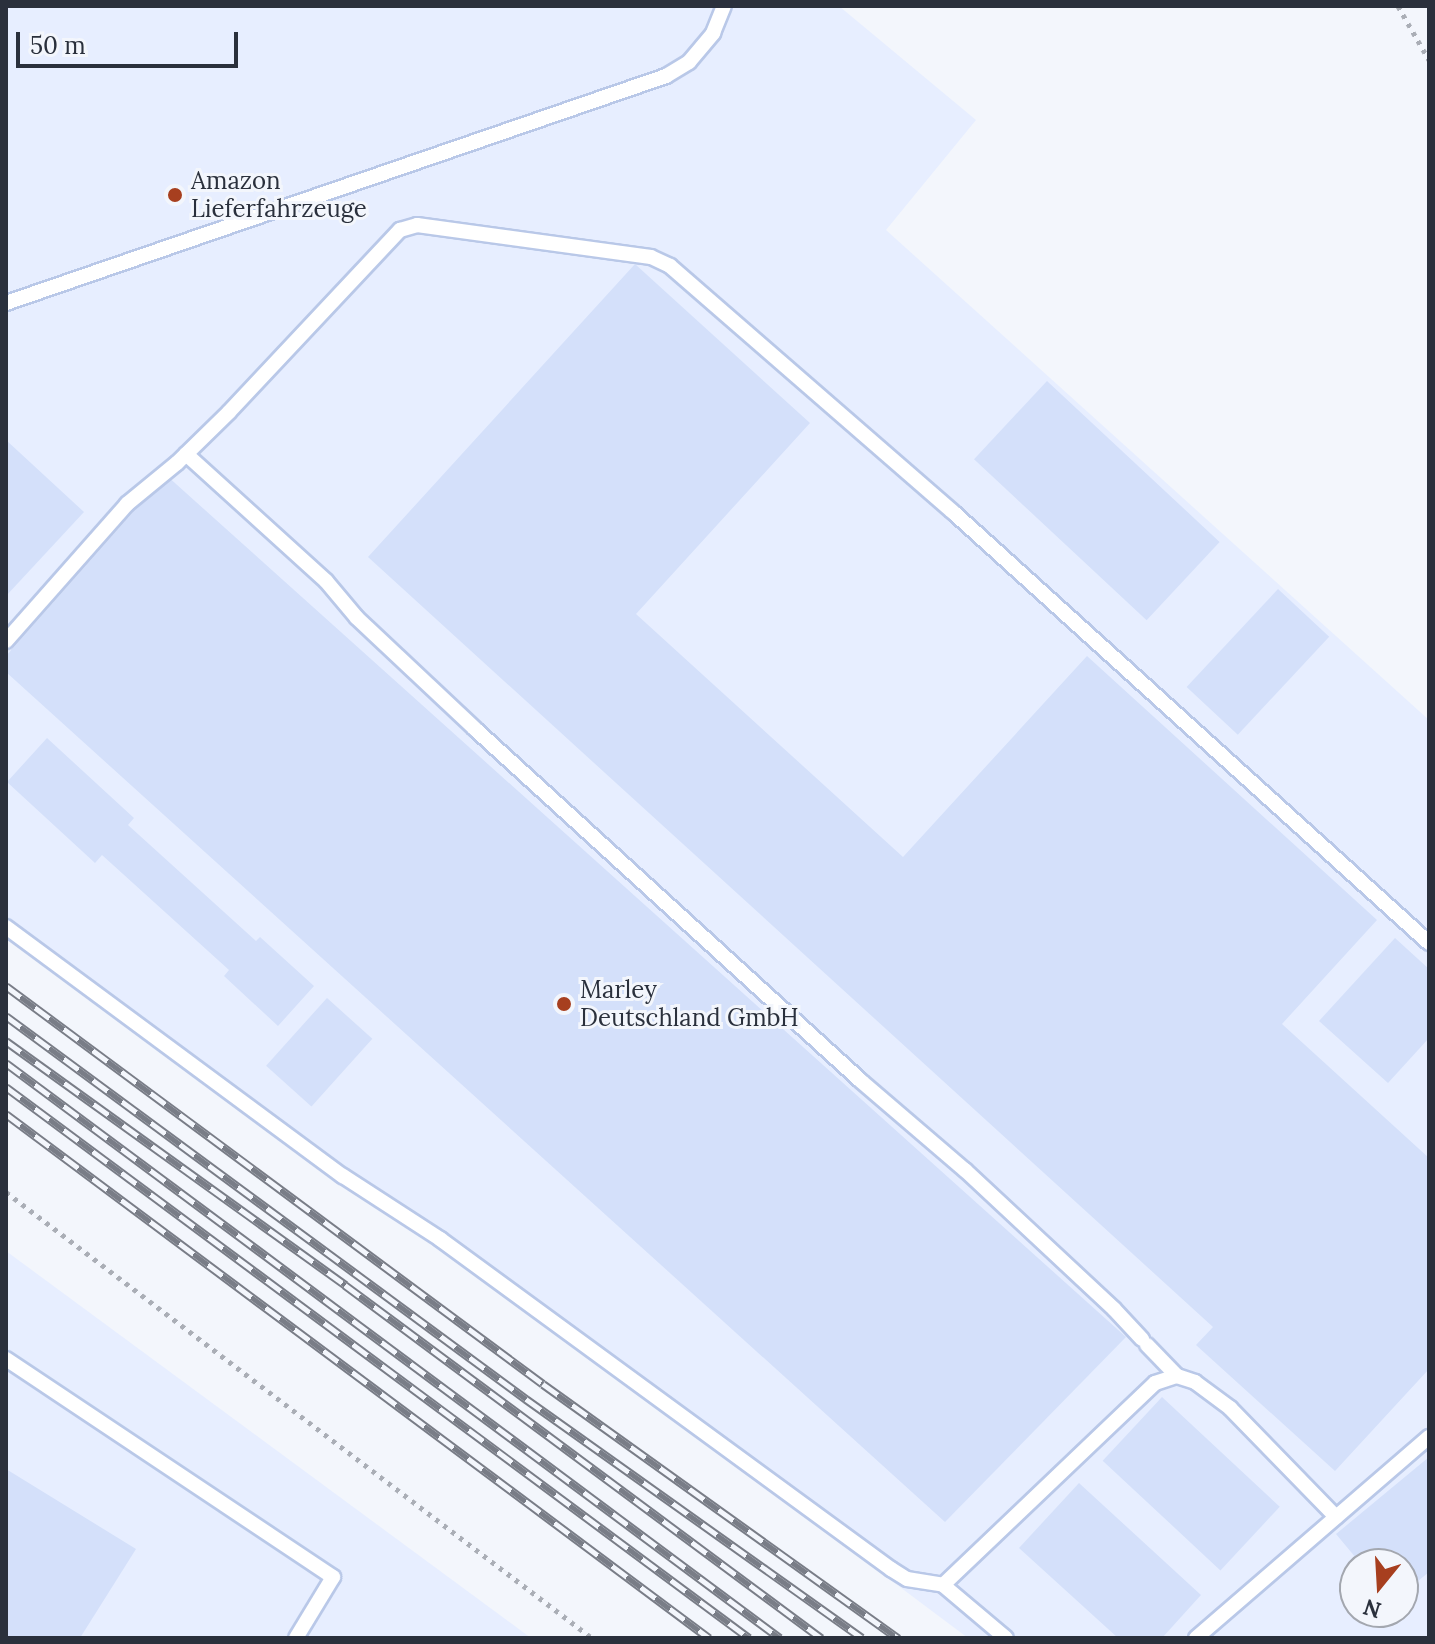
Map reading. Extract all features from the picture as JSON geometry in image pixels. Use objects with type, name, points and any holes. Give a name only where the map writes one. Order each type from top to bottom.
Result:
[{"type":"lane","points":[[6,303],[666,76],[689,62],[713,33],[724,6]]},
{"type":"lane","points":[[6,641],[127,504],[186,454],[400,230],[417,225],[651,257],[670,266],[953,512],[1429,943]]},
{"type":"lane","points":[[186,454],[326,581],[357,618],[475,729],[861,1081],[965,1170],[1114,1309],[1177,1376],[1195,1382],[1230,1408],[1336,1517]]},
{"type":"lane","points":[[6,927],[343,1176],[440,1239],[891,1569],[907,1579],[943,1585],[1006,1638]]},
{"type":"lane","points":[[6,1359],[333,1577],[296,1638]]},
{"type":"lane","points":[[943,1585],[1155,1383],[1177,1376]]},
{"type":"lane","points":[[1196,1638],[1429,1437]]},
{"type":"path","points":[[1398,6],[1429,60]]},
{"type":"path","points":[[6,1192],[592,1638]]},
{"type":"shaded area","points":[[6,6],[839,6],[976,120],[886,230],[1429,720],[1429,1638],[968,1638],[6,917]]},
{"type":"shaded area","points":[[6,1251],[531,1638],[6,1638]]},
{"type":"building","points":[[635,264],[810,423],[636,614],[903,857],[1087,656],[1377,920],[1282,1024],[1429,1158],[1429,1369],[1335,1471],[1196,1345],[1213,1327],[368,557]]},
{"type":"building","points":[[1047,381],[1220,542],[1147,620],[974,459]]},
{"type":"building","points":[[6,440],[84,512],[6,596]]},
{"type":"building","name":"Marley Deutschland GmbH","points":[[166,475],[1126,1337],[945,1522],[6,672],[6,656]]},
{"type":"building","points":[[1278,589],[1329,637],[1238,735],[1187,687]]},
{"type":"building","points":[[47,738],[134,818],[128,825],[256,941],[260,937],[314,986],[278,1026],[224,976],[229,970],[102,855],[95,863],[7,782]]},
{"type":"building","points":[[1395,938],[1429,969],[1429,1038],[1388,1083],[1319,1021]]},
{"type":"building","points":[[327,998],[372,1039],[311,1106],[266,1066]]},
{"type":"building","points":[[1162,1397],[1280,1507],[1220,1570],[1103,1461]]},
{"type":"building","points":[[1429,1457],[1429,1572],[1419,1580],[1419,1548],[1348,1548],[1336,1534]]},
{"type":"building","points":[[6,1469],[136,1549],[80,1638],[6,1638]]},
{"type":"building","points":[[1079,1483],[1201,1595],[1162,1638],[1118,1638],[1019,1548]]},
{"type":"railway","points":[[6,986],[543,1384],[898,1638]]},
{"type":"railway","points":[[6,1016],[526,1399],[862,1638]]},
{"type":"railway","points":[[6,1041],[345,1285],[821,1638]]},
{"type":"railway","points":[[6,1063],[780,1638]]},
{"type":"railway","points":[[6,1087],[749,1638]]},
{"type":"railway","points":[[6,1114],[709,1638]]},
{"type":"place","name":"Amazon Lieferfahrzeuge","points":[[175,195]]},
{"type":"place","name":"Marley Deutschland GmbH","points":[[564,1004]]}]
